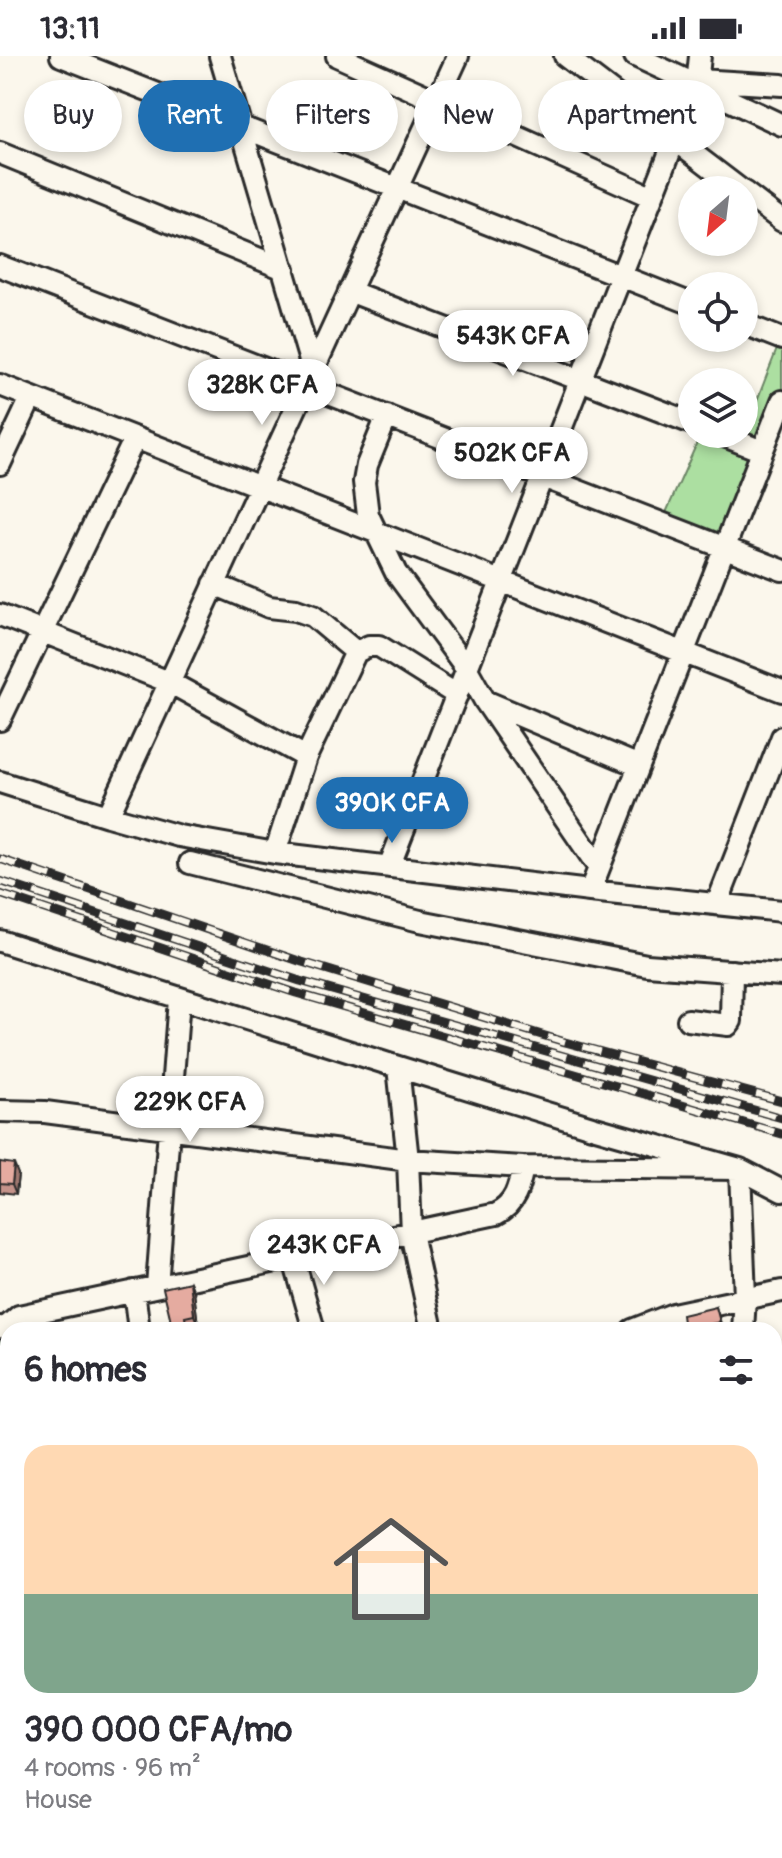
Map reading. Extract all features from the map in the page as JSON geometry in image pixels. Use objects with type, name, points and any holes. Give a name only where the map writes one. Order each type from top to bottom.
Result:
[{"type":"street","points":[[61,56],[138,86]]},
{"type":"street","points":[[220,56],[227,80]]},
{"type":"street","points":[[337,56],[414,92]]},
{"type":"street","points":[[447,80],[458,56]]},
{"type":"street","points":[[635,56],[690,80]]},
{"type":"street","points":[[697,80],[700,56]]},
{"type":"street","points":[[567,57],[597,80]]},
{"type":"street","points":[[725,84],[782,85]]},
{"type":"street","points":[[725,97],[782,125]]},
{"type":"street","points":[[250,130],[678,298]]},
{"type":"street","points":[[522,140],[652,197]]},
{"type":"street","points":[[108,816],[414,151]]},
{"type":"street","points":[[249,152],[284,269],[309,378]]},
{"type":"street","points":[[389,867],[670,152]]},
{"type":"street","points":[[692,152],[723,176]]},
{"type":"street","points":[[0,153],[284,269]]},
{"type":"street","points":[[758,203],[782,221]]},
{"type":"street","points":[[0,266],[309,378],[387,416],[782,570]]},
{"type":"street","points":[[349,291],[678,418]]},
{"type":"street","points":[[758,330],[782,339]]},
{"type":"street","points":[[0,385],[782,691]]},
{"type":"street","points":[[0,464],[31,398]]},
{"type":"street","points":[[590,891],[782,401]]},
{"type":"street","points":[[387,416],[367,465],[364,482],[368,515],[376,533],[396,573],[467,669],[485,701],[599,868]]},
{"type":"street","points":[[0,720],[135,438]]},
{"type":"street","points":[[754,448],[762,451]]},
{"type":"street","points":[[214,584],[269,607],[296,610],[313,616],[356,652]]},
{"type":"street","points":[[0,615],[169,682],[306,757]]},
{"type":"street","points":[[275,853],[306,757],[356,652],[369,646],[379,646],[457,695]]},
{"type":"street","points":[[485,701],[639,766]]},
{"type":"street","points":[[717,904],[782,737]]},
{"type":"street","points":[[0,782],[179,836],[275,853],[782,911]]},
{"type":"street","points":[[190,863],[435,924],[647,965],[782,975]]},
{"type":"street","points":[[0,941],[398,1067],[740,1169],[782,1191]]},
{"type":"street","points":[[688,1020],[728,1025],[731,1021],[732,971]]},
{"type":"street","points":[[157,1286],[179,999]]},
{"type":"street","points":[[398,1067],[408,1160],[411,1233],[430,1322]]},
{"type":"street","points":[[0,1111],[45,1112],[408,1160],[523,1167],[740,1169]]},
{"type":"street","points":[[14,1322],[19,1316],[496,1214],[506,1209],[516,1194],[523,1167]]},
{"type":"street","points":[[740,1169],[744,1322]]},
{"type":"street","points":[[293,1257],[312,1322]]},
{"type":"street","points":[[134,1291],[138,1322]]},
{"type":"street","points":[[652,1322],[673,1314],[782,1291]]},
{"type":"green space","points":[[782,336],[782,409],[727,551],[661,524],[695,448],[758,448],[758,398]]},
{"type":"building","points":[[0,1162],[14,1164],[12,1184],[0,1183]]},
{"type":"building","points":[[190,1282],[194,1315],[185,1317],[186,1322],[170,1322],[163,1288]]},
{"type":"building","points":[[716,1307],[720,1322],[683,1322],[682,1315]]},
{"type":"railway","points":[[0,859],[302,962],[565,1042],[782,1101]]},
{"type":"railway","points":[[0,881],[300,981],[782,1118]]},
{"type":"railway","points":[[0,894],[296,993],[782,1134]]}]
